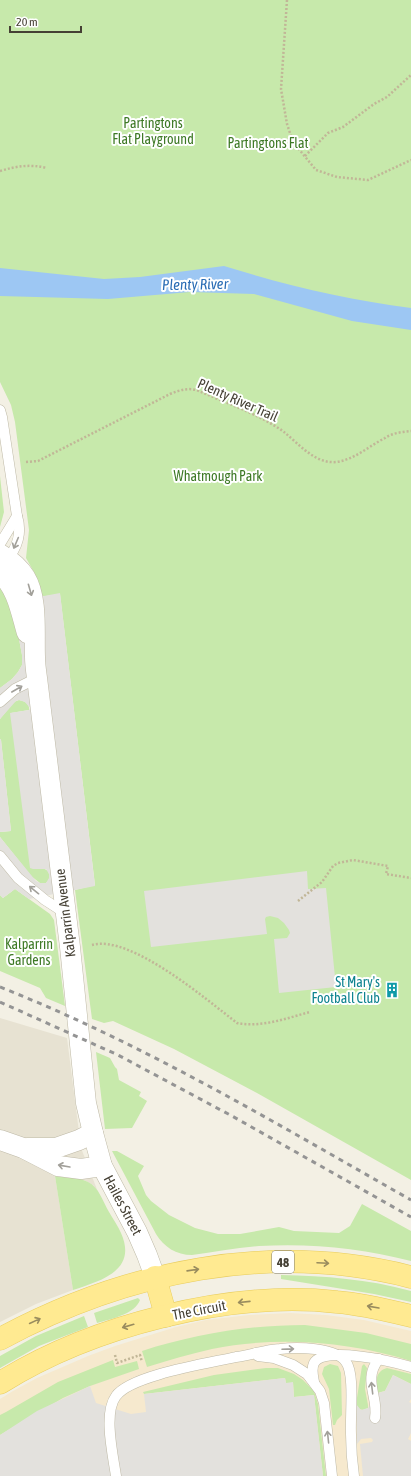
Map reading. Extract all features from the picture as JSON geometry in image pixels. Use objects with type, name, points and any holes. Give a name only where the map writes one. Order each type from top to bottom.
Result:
[{"type":"main road","name":"48","points":[[0,1339],[60,1310],[155,1277],[218,1266],[261,1262],[347,1264],[411,1277]]},
{"type":"main road","points":[[155,1277],[166,1316]]},
{"type":"main road","name":"The Circuit","points":[[0,1383],[42,1360],[128,1326],[166,1316],[220,1305],[254,1301],[295,1299],[336,1302],[378,1308],[411,1316]]},
{"type":"street","name":"Kalparrin Avenue","points":[[2,559],[6,578],[15,594],[35,658],[70,947],[86,1103],[92,1133],[102,1166]]},
{"type":"street","name":"Hailes Street","points":[[23,1148],[56,1148],[79,1140],[92,1133]]},
{"type":"street","name":"Hailes Street","points":[[0,1140],[23,1148],[58,1166],[81,1169],[102,1166],[137,1232],[155,1277]]},
{"type":"lane","points":[[0,410],[17,516],[20,524],[18,542],[2,559]]},
{"type":"lane","points":[[2,559],[17,516]]},
{"type":"lane","points":[[0,702],[15,689],[37,678]]},
{"type":"lane","points":[[0,856],[18,878],[45,900],[65,913]]},
{"type":"lane","points":[[116,1476],[109,1417],[112,1403],[116,1395],[138,1381],[201,1364],[288,1348],[316,1350],[338,1355],[379,1359],[411,1367]]},
{"type":"lane","points":[[314,1382],[312,1369],[314,1362],[324,1356],[338,1355],[346,1361],[350,1374],[351,1435],[354,1476]]},
{"type":"lane","points":[[236,1357],[261,1356],[281,1360],[293,1365],[307,1374],[314,1382],[324,1399],[332,1476]]},
{"type":"lane","points":[[375,1418],[376,1407],[370,1384],[373,1369],[379,1359]]},
{"type":"path","points":[[287,0],[281,89],[287,124],[293,142],[316,170],[337,177],[368,180],[411,160]]},
{"type":"path","points":[[305,156],[328,133],[343,127],[374,104],[387,97],[411,75]]},
{"type":"path","points":[[0,171],[22,165],[48,168]]},
{"type":"path","name":"Plenty River Trail","points":[[9,464],[38,462],[170,394],[186,389],[194,389],[199,391],[263,420],[284,432],[309,453],[331,462],[337,462],[350,458],[391,435],[411,431]]},
{"type":"path","points":[[298,901],[322,882],[333,866],[345,860],[363,861],[388,866],[386,874],[411,878]]},
{"type":"path","points":[[70,947],[88,946],[99,943],[112,944],[125,949],[158,965],[188,984],[237,1023],[258,1024],[310,1012]]},
{"type":"path","points":[[115,1355],[117,1363],[140,1356],[143,1366]]},
{"type":"shaded area","points":[[60,593],[95,886],[29,899],[15,889],[3,898],[0,895],[0,837],[36,881],[46,883],[49,878],[49,874],[46,869],[30,868],[10,713],[29,710],[30,708],[25,702],[19,700],[16,701],[0,719],[0,688],[12,679],[22,665],[22,655],[12,602]]},
{"type":"shaded area","points":[[0,739],[11,831],[0,832]]},
{"type":"shaded area","points":[[307,871],[308,889],[326,888],[336,987],[279,993],[274,939],[287,938],[290,933],[284,923],[278,918],[270,916],[266,917],[265,919],[267,934],[151,947],[144,891]]},
{"type":"shaded area","points":[[0,1018],[67,1038],[81,1148],[98,1192],[93,1185],[84,1180],[55,1176],[73,1290],[36,1304],[0,1322]]},
{"type":"shaded area","points":[[290,1313],[326,1315],[364,1320],[411,1331],[411,1476],[0,1476],[0,1399],[13,1391],[37,1378],[88,1356],[176,1327],[206,1320],[249,1315]]},
{"type":"shaded area","points":[[393,1375],[411,1384],[411,1399],[409,1402],[411,1403],[411,1433],[408,1439],[411,1441],[411,1476],[363,1476],[360,1444],[372,1442],[373,1440],[371,1438],[361,1439],[357,1444],[356,1404],[361,1410],[368,1408],[378,1393],[385,1391]]},
{"type":"shaded area","points":[[285,1378],[286,1383],[293,1382],[294,1397],[314,1395],[323,1476],[0,1476],[0,1435],[37,1411],[90,1386],[96,1403],[131,1414],[146,1412],[144,1394]]},
{"type":"green space","name":"Whatmough Park","points":[[0,0],[411,0],[411,1180],[257,1093],[174,1049],[113,1021],[104,1023],[92,1019],[75,890],[95,885],[60,594],[39,597],[35,574],[26,558],[29,530],[15,422],[11,405],[0,382]]},
{"type":"green space","points":[[0,476],[4,512],[0,527]]},
{"type":"green space","points":[[0,584],[12,602],[22,655],[22,665],[12,679],[0,688]]},
{"type":"green space","points":[[19,700],[27,703],[29,710],[11,713],[43,868],[48,871],[49,874],[49,879],[46,883],[40,883],[31,876],[0,837],[0,832],[11,831],[0,739],[0,719],[14,702]]},
{"type":"green space","name":"Kalparrin Gardens","points":[[15,889],[50,914],[54,920],[65,1006],[46,998],[40,988],[0,971],[0,895],[3,898]]},
{"type":"green space","points":[[96,1052],[110,1058],[117,1069],[119,1080],[141,1092],[139,1096],[147,1101],[132,1128],[105,1129]]},
{"type":"green space","points":[[112,1151],[117,1151],[144,1166],[138,1176],[146,1195],[151,1201],[169,1215],[195,1228],[218,1234],[240,1234],[279,1227],[294,1231],[339,1233],[350,1226],[362,1204],[411,1231],[411,1261],[392,1256],[355,1250],[297,1245],[259,1246],[192,1255],[181,1254],[171,1249],[159,1239]]},
{"type":"green space","points":[[55,1176],[85,1180],[95,1187],[120,1230],[125,1246],[124,1257],[114,1272],[94,1283],[73,1290]]},
{"type":"green space","points":[[281,1275],[346,1279],[395,1287],[411,1291],[411,1302],[374,1294],[281,1279]]},
{"type":"green space","points":[[138,1298],[140,1300],[133,1309],[115,1318],[97,1323],[94,1313]]},
{"type":"green space","points":[[84,1316],[88,1327],[39,1346],[0,1368],[0,1356],[36,1336]]},
{"type":"green space","points":[[305,1325],[366,1333],[411,1344],[411,1361],[387,1354],[337,1345],[287,1342],[237,1345],[212,1349],[147,1367],[142,1351],[202,1335],[263,1327]]},
{"type":"green space","points":[[113,1360],[115,1367],[137,1361],[139,1369],[90,1386],[63,1398],[0,1435],[0,1415],[58,1382]]},
{"type":"green space","points":[[330,1364],[338,1366],[341,1373],[342,1415],[337,1420],[335,1425],[333,1425],[329,1389],[322,1374],[324,1367]]},
{"type":"green space","points":[[364,1364],[367,1368],[365,1389],[368,1408],[363,1410],[359,1409],[356,1404],[362,1366]]},
{"type":"green space","points":[[266,1368],[278,1368],[294,1374],[303,1380],[314,1391],[318,1404],[326,1476],[323,1476],[314,1395],[294,1397],[293,1383],[286,1383],[285,1378],[144,1394],[143,1392],[214,1375]]},
{"type":"green space","points":[[387,1368],[411,1374],[411,1384],[393,1375],[385,1391],[377,1393],[378,1374],[383,1369]]},
{"type":"water","name":"Plenty River","points":[[224,266],[317,291],[364,301],[411,308],[411,330],[352,321],[254,294],[190,292],[108,299],[0,296],[0,268],[104,279],[140,277]]},
{"type":"railway","points":[[0,987],[54,1009],[158,1059],[260,1114],[411,1200]]},
{"type":"railway","points":[[0,1002],[118,1055],[232,1116],[411,1217]]},
{"type":"place","name":"St Mary's Football Club","points":[[392,990]]},
{"type":"park label","name":"Partingtons Flat Playground","points":[[153,132]]},
{"type":"park label","name":"Partingtons Flat","points":[[268,143]]}]
